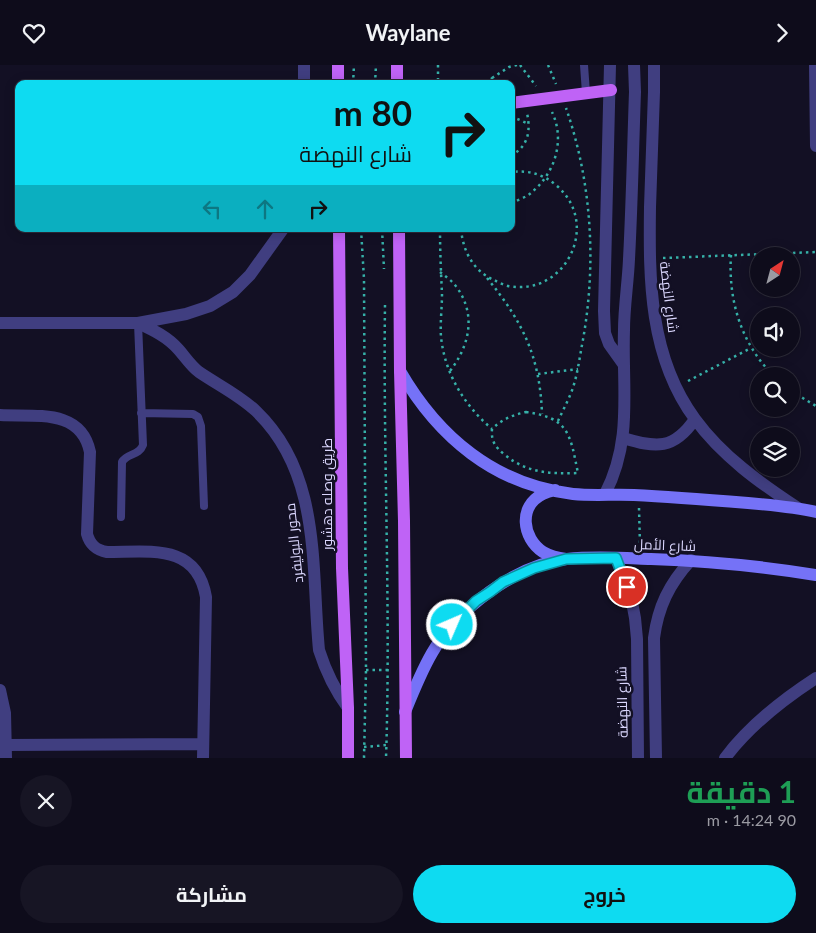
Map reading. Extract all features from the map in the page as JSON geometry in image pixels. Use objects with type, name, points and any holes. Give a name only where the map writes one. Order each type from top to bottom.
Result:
[{"type":"main road","points":[[338,65],[338,80]]},
{"type":"main road","points":[[397,65],[397,80]]},
{"type":"main road","points":[[517,102],[611,90]]},
{"type":"main road","name":"طريق وصله دهشور","points":[[340,232],[342,569],[348,708],[348,758]]},
{"type":"main road","points":[[398,232],[404,521],[406,758]]},
{"type":"main road","points":[[400,371],[413,394],[448,435],[468,452],[490,466],[511,476],[555,490],[573,493],[699,499],[798,508],[816,512]]},
{"type":"main road","points":[[555,490],[543,494],[533,501],[527,512],[525,524],[528,535],[535,545],[554,557],[566,559]]},
{"type":"main road","name":"شارع الأمل","points":[[405,712],[432,652],[452,625],[476,601],[503,582],[526,571],[566,559],[616,558],[691,560],[749,565],[816,575]]},
{"type":"street","points":[[304,65],[304,80]]},
{"type":"street","points":[[610,65],[605,333],[609,344],[624,365]]},
{"type":"street","points":[[605,494],[614,477],[623,438],[624,331],[629,260],[635,92],[634,65]]},
{"type":"street","name":"شارع النهضة","points":[[654,65],[649,258],[651,294],[656,328],[665,360],[677,387],[695,419],[718,446],[770,490],[798,508]]},
{"type":"street","points":[[815,65],[816,146]]},
{"type":"street","name":"محور البوليفرد","points":[[0,323],[138,323],[210,306],[233,292],[250,275],[281,232]]},
{"type":"street","name":"محور البوليفرد","points":[[138,323],[162,335],[175,346],[197,371],[256,410],[287,452],[301,484],[309,518],[319,650],[325,671],[335,690],[348,708]]},
{"type":"street","points":[[0,415],[59,418],[77,426],[83,433],[90,451],[87,534],[93,547],[107,552],[161,552],[175,555],[187,561],[197,571],[204,584],[206,597],[203,758]]},
{"type":"street","points":[[623,438],[644,444],[659,445],[674,441],[686,432],[695,419]]},
{"type":"street","name":"شارع النهضة","points":[[616,558],[630,597],[634,618],[638,758]]},
{"type":"street","points":[[656,758],[654,638],[656,621],[661,604],[669,588],[678,573],[691,560]]},
{"type":"street","points":[[725,758],[749,730],[770,710],[816,678]]},
{"type":"street","points":[[0,690],[5,713],[6,758]]},
{"type":"street","points":[[6,745],[202,744]]},
{"type":"lane","points":[[584,65],[586,93]]},
{"type":"lane","points":[[121,517],[122,462],[126,456],[141,449],[143,441],[138,323]]},
{"type":"lane","points":[[142,413],[193,414],[198,417],[201,426],[204,506]]},
{"type":"path","points":[[353,80],[354,65]]},
{"type":"path","points":[[375,80],[376,65]]},
{"type":"path","points":[[438,65],[438,80]]},
{"type":"path","points":[[495,80],[492,78],[509,67],[519,65],[545,99],[557,123],[559,144],[552,166],[546,177],[532,193],[515,201]]},
{"type":"path","points":[[548,65],[562,96],[576,136],[590,216],[588,313],[578,369],[571,393],[558,421]]},
{"type":"path","points":[[515,153],[524,146],[529,132],[525,106],[517,102]]},
{"type":"path","points":[[515,118],[529,124]]},
{"type":"path","points":[[486,277],[507,286],[531,286],[552,277],[569,261],[577,238],[576,215],[566,193],[546,177],[526,171],[515,172]]},
{"type":"path","points":[[361,232],[364,279],[366,670],[364,758]]},
{"type":"path","points":[[382,232],[385,277]]},
{"type":"path","points":[[440,232],[441,336],[445,360],[457,388],[466,403],[492,429]]},
{"type":"path","points":[[461,232],[462,243],[471,262],[505,300],[521,326],[530,346],[542,389],[542,414]]},
{"type":"path","points":[[649,258],[816,252]]},
{"type":"path","points":[[731,255],[730,271],[733,303],[740,326],[750,346]]},
{"type":"path","points":[[440,272],[455,285],[464,301],[469,320],[468,339],[461,357],[450,371]]},
{"type":"path","points":[[385,305],[384,408],[389,670],[386,758]]},
{"type":"path","points":[[677,387],[750,349]]},
{"type":"path","points":[[758,357],[767,367]]},
{"type":"path","points":[[538,374],[578,369]]},
{"type":"path","points":[[800,396],[816,406]]},
{"type":"path","points":[[526,412],[542,414],[558,421],[571,439],[578,473],[550,474],[531,470],[513,462],[497,448],[492,439],[492,429],[499,422],[512,415],[526,412]]},
{"type":"path","points":[[639,495],[641,559]]},
{"type":"path","points":[[366,670],[389,670]]},
{"type":"path","points":[[364,747],[387,745]]},
{"type":"route","points":[[452,625],[476,601],[503,582],[534,568],[566,559],[616,558],[627,587]]}]
